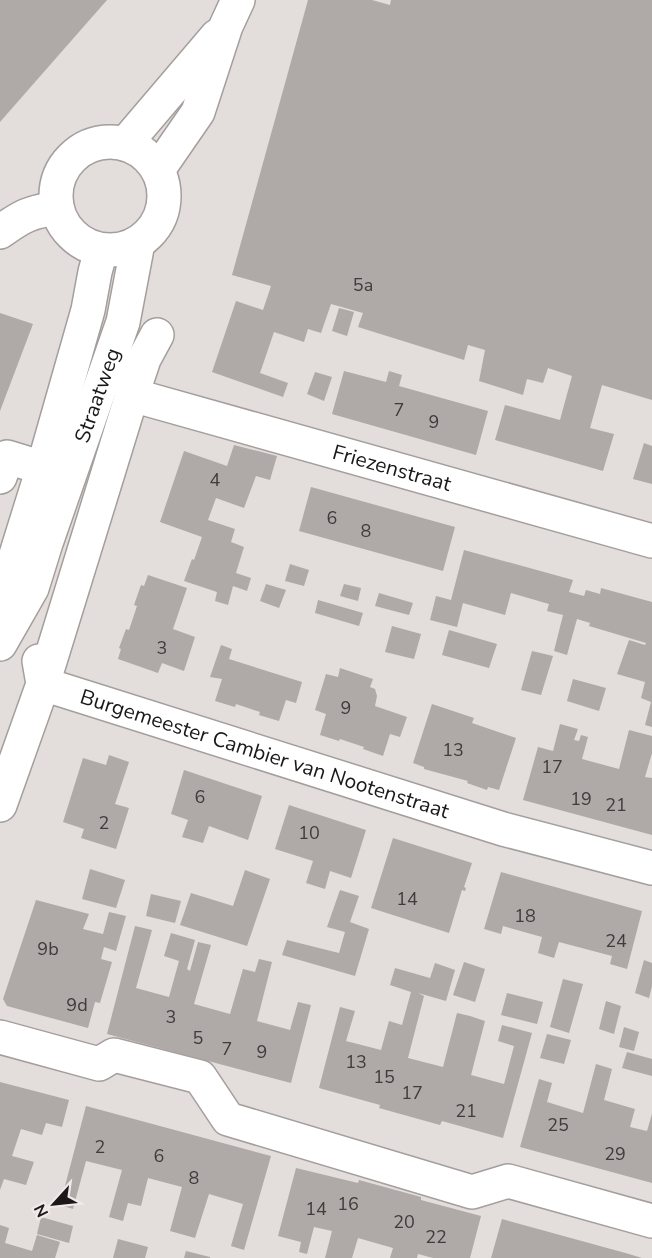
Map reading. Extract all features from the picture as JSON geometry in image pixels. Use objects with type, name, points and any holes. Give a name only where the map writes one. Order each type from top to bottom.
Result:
[{"type":"street","points":[[125,144],[232,13]]},
{"type":"street","points":[[158,170],[198,112],[232,13]]},
{"type":"street","points":[[112,142],[125,144],[138,150],[158,170],[163,183],[163,207],[154,227],[138,243],[126,248],[101,250],[82,242],[66,228],[57,208],[58,179],[64,166],[86,147],[112,142]]},
{"type":"street","points":[[0,232],[33,212],[57,208]]},
{"type":"street","name":"Straatweg","points":[[0,644],[32,588],[123,322],[138,243]]},
{"type":"street","name":"Straatweg","points":[[0,626],[9,577],[88,310],[101,250]]},
{"type":"street","points":[[0,805],[43,684],[144,359],[157,335]]},
{"type":"street","name":"Friezenstraat","points":[[132,395],[652,542]]},
{"type":"street","points":[[0,477],[7,457],[43,468]]},
{"type":"street","points":[[43,684],[37,648],[57,569],[46,543]]},
{"type":"street","name":"Burgemeester Cambier van Nootenstraat","points":[[43,684],[503,829],[652,868]]},
{"type":"street","points":[[0,1037],[99,1064],[114,1055],[200,1077],[228,1119],[472,1192],[508,1181],[652,1221]]},
{"type":"building","points":[[0,0],[107,0],[0,122]]},
{"type":"building","points":[[308,0],[372,0],[390,5],[391,0],[652,0],[652,400],[602,385],[590,428],[614,434],[603,471],[495,440],[505,405],[560,420],[572,376],[548,368],[543,383],[527,379],[523,395],[479,381],[485,350],[468,345],[464,360],[358,327],[363,313],[331,304],[321,333],[308,329],[304,342],[274,332],[260,373],[288,383],[283,397],[212,372],[236,301],[263,310],[271,286],[232,275]]},
{"type":"building","points":[[339,308],[354,312],[347,336],[332,331]]},
{"type":"building","points":[[0,313],[33,324],[0,411]]},
{"type":"building","points":[[344,371],[386,382],[389,371],[402,375],[399,386],[488,411],[476,455],[332,414]]},
{"type":"building","points":[[315,372],[332,377],[324,401],[307,394]]},
{"type":"building","points":[[644,443],[652,446],[652,484],[633,479]]},
{"type":"building","points":[[234,445],[277,456],[270,480],[256,476],[244,508],[216,498],[208,520],[235,529],[231,542],[244,547],[236,573],[251,578],[247,591],[233,586],[228,605],[215,601],[217,592],[184,581],[202,537],[160,522],[184,451],[227,466]]},
{"type":"building","points":[[311,487],[455,527],[443,571],[299,531]]},
{"type":"building","points":[[464,550],[573,580],[569,592],[584,596],[586,590],[600,594],[601,588],[652,602],[652,727],[645,725],[651,702],[641,698],[645,682],[617,674],[629,640],[645,645],[646,643],[589,626],[590,623],[577,619],[567,655],[554,651],[563,615],[547,611],[549,604],[511,593],[505,615],[463,603],[457,627],[430,620],[436,596],[451,600]]},
{"type":"building","points":[[290,564],[309,570],[304,586],[285,581]]},
{"type":"building","points":[[148,575],[187,588],[173,629],[195,637],[184,671],[162,663],[158,673],[118,659],[121,649],[119,648],[126,629],[129,630],[137,606],[134,605],[141,585],[144,586]]},
{"type":"building","points":[[266,584],[286,590],[279,608],[260,601]]},
{"type":"building","points":[[344,584],[361,588],[358,601],[340,596]]},
{"type":"building","points":[[379,593],[413,603],[409,615],[375,606]]},
{"type":"building","points":[[318,600],[363,613],[359,626],[315,613]]},
{"type":"building","points":[[392,626],[421,634],[414,659],[385,652]]},
{"type":"building","points":[[449,630],[497,644],[489,668],[442,655]]},
{"type":"building","points":[[221,645],[232,649],[229,659],[302,682],[296,703],[286,700],[279,721],[236,704],[235,707],[215,701],[222,679],[210,677]]},
{"type":"building","points":[[532,651],[553,656],[541,695],[521,690]]},
{"type":"building","points":[[340,668],[373,679],[370,687],[375,689],[377,696],[375,706],[407,717],[400,737],[390,734],[383,756],[340,739],[339,741],[320,735],[326,714],[315,710],[326,674],[338,677]]},
{"type":"building","points":[[573,679],[606,688],[599,711],[567,701]]},
{"type":"building","points":[[432,704],[474,718],[472,723],[516,738],[499,790],[488,787],[487,790],[467,783],[468,781],[424,769],[413,763]]},
{"type":"building","points":[[560,724],[578,729],[574,740],[579,741],[581,735],[588,737],[582,759],[619,769],[629,730],[652,736],[652,753],[645,777],[652,778],[652,835],[523,800],[538,747],[553,751]]},
{"type":"building","points":[[109,755],[129,762],[115,804],[129,808],[116,849],[81,838],[84,829],[63,822],[83,758],[106,765]]},
{"type":"building","points":[[184,770],[262,796],[248,840],[209,826],[203,843],[182,837],[188,820],[171,814]]},
{"type":"building","points":[[289,805],[366,830],[351,878],[330,871],[325,889],[306,883],[313,861],[275,849]]},
{"type":"building","points":[[393,838],[472,863],[464,887],[466,888],[465,891],[462,890],[449,933],[371,908]]},
{"type":"building","points":[[90,869],[125,880],[116,908],[82,899]]},
{"type":"building","points":[[245,870],[270,879],[247,946],[180,925],[191,893],[233,906]]},
{"type":"building","points":[[501,872],[642,911],[627,969],[610,964],[612,956],[559,942],[554,958],[538,953],[542,937],[503,926],[501,934],[484,929]]},
{"type":"building","points":[[340,890],[359,896],[350,922],[369,929],[355,976],[282,955],[287,940],[339,953],[345,932],[327,927]]},
{"type":"building","points":[[151,894],[181,901],[175,923],[146,916]]},
{"type":"building","points":[[36,900],[89,914],[83,929],[103,934],[109,912],[126,916],[116,951],[104,947],[101,959],[112,962],[100,1003],[95,1002],[88,1028],[7,1006],[3,999]]},
{"type":"building","points":[[135,926],[152,930],[136,988],[169,997],[179,961],[164,956],[171,933],[195,940],[187,969],[190,971],[198,942],[211,945],[194,1004],[230,1014],[243,969],[255,972],[259,959],[272,962],[257,1021],[290,1030],[298,1002],[311,1005],[291,1083],[107,1034]]},
{"type":"building","points":[[644,960],[652,963],[652,986],[649,998],[635,993]]},
{"type":"building","points":[[464,962],[485,969],[475,1002],[453,995]]},
{"type":"building","points":[[435,963],[455,970],[446,1001],[418,993],[424,996],[408,1058],[443,1067],[457,1013],[470,1016],[485,1021],[471,1075],[504,1084],[514,1046],[498,1041],[502,1025],[532,1033],[503,1138],[442,1121],[440,1125],[319,1088],[340,1007],[355,1011],[346,1041],[381,1050],[389,1021],[402,1025],[411,992],[390,985],[395,968],[430,978]]},
{"type":"building","points":[[563,979],[583,984],[569,1033],[550,1027]]},
{"type":"building","points":[[507,993],[543,1002],[537,1024],[501,1015]]},
{"type":"building","points":[[606,1001],[621,1006],[614,1034],[599,1029]]},
{"type":"building","points":[[624,1027],[639,1032],[634,1051],[619,1047]]},
{"type":"building","points":[[547,1034],[571,1040],[564,1064],[540,1058]]},
{"type":"building","points":[[627,1052],[652,1059],[652,1076],[622,1068]]},
{"type":"building","points":[[596,1064],[612,1069],[604,1100],[635,1109],[630,1127],[647,1131],[652,1114],[652,1183],[520,1147],[539,1079],[552,1083],[547,1102],[583,1113]]},
{"type":"building","points":[[0,1082],[69,1100],[62,1127],[46,1123],[42,1135],[21,1129],[12,1156],[34,1162],[26,1185],[4,1179],[0,1190]]},
{"type":"building","points":[[86,1106],[271,1156],[244,1250],[231,1246],[243,1204],[209,1194],[195,1238],[170,1231],[182,1187],[148,1178],[141,1206],[128,1203],[123,1221],[109,1217],[122,1170],[86,1161],[73,1209],[60,1205]]},
{"type":"building","points":[[296,1168],[358,1183],[359,1180],[481,1216],[470,1258],[433,1258],[418,1254],[417,1258],[390,1258],[393,1248],[358,1238],[352,1258],[325,1258],[332,1231],[314,1227],[307,1254],[299,1252],[301,1242],[278,1236]]},
{"type":"building","points":[[41,1217],[73,1226],[69,1243],[37,1234]]},
{"type":"building","points":[[502,1219],[629,1254],[642,1258],[491,1258]]},
{"type":"building","points":[[0,1225],[9,1228],[5,1243],[32,1251],[37,1235],[60,1242],[55,1258],[0,1258]]},
{"type":"building","points":[[118,1239],[148,1247],[145,1258],[113,1258]]},
{"type":"building","points":[[186,1251],[210,1257],[210,1258],[184,1258]]}]
